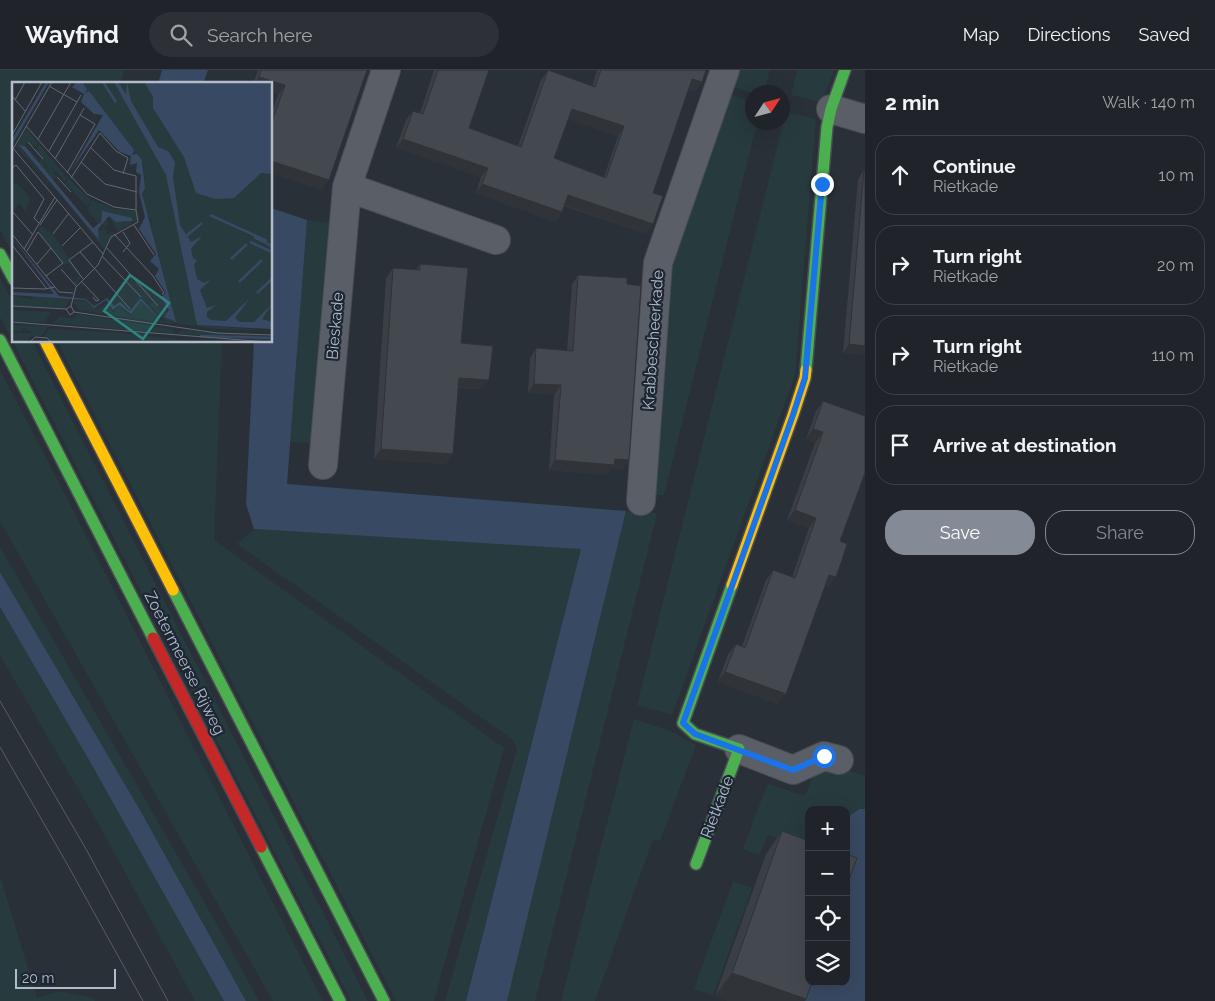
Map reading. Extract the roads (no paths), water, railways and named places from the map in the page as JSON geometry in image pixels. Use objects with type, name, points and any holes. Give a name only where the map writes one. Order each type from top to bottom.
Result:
[{"type":"main road","points":[[739,749],[695,734],[683,723],[805,378],[827,127],[831,109],[845,70]]},
{"type":"main road","points":[[0,254],[12,276]]},
{"type":"main road","name":"Zoetermeerse Rijweg","points":[[0,340],[340,1001]]},
{"type":"main road","name":"Zoetermeerse Rijweg","points":[[46,342],[384,1001]]},
{"type":"main road","name":"Rietkade","points":[[696,864],[739,749]]},
{"type":"street","name":"Bieskade","points":[[323,465],[347,187],[386,70]]},
{"type":"street","name":"Krabbescheerkade","points":[[641,501],[658,263],[724,70]]},
{"type":"street","points":[[831,109],[865,119]]},
{"type":"street","points":[[347,187],[496,240]]},
{"type":"street","points":[[739,749],[793,770],[824,756],[838,760]]},
{"type":"water","points":[[162,70],[208,70],[204,82],[159,82]]},
{"type":"water","points":[[272,208],[307,220],[287,484],[626,511],[507,1001],[466,1001],[581,549],[254,529],[246,504],[254,342],[272,342]]},
{"type":"water","points":[[0,572],[140,810],[246,1001],[224,1001],[89,760],[0,607]]},
{"type":"water","points":[[859,809],[865,809],[865,1001],[803,1001],[808,986],[850,986],[850,815]]},
{"type":"tram line","points":[[0,701],[86,849],[168,1001]]},
{"type":"tram line","points":[[0,747],[143,1001]]}]
